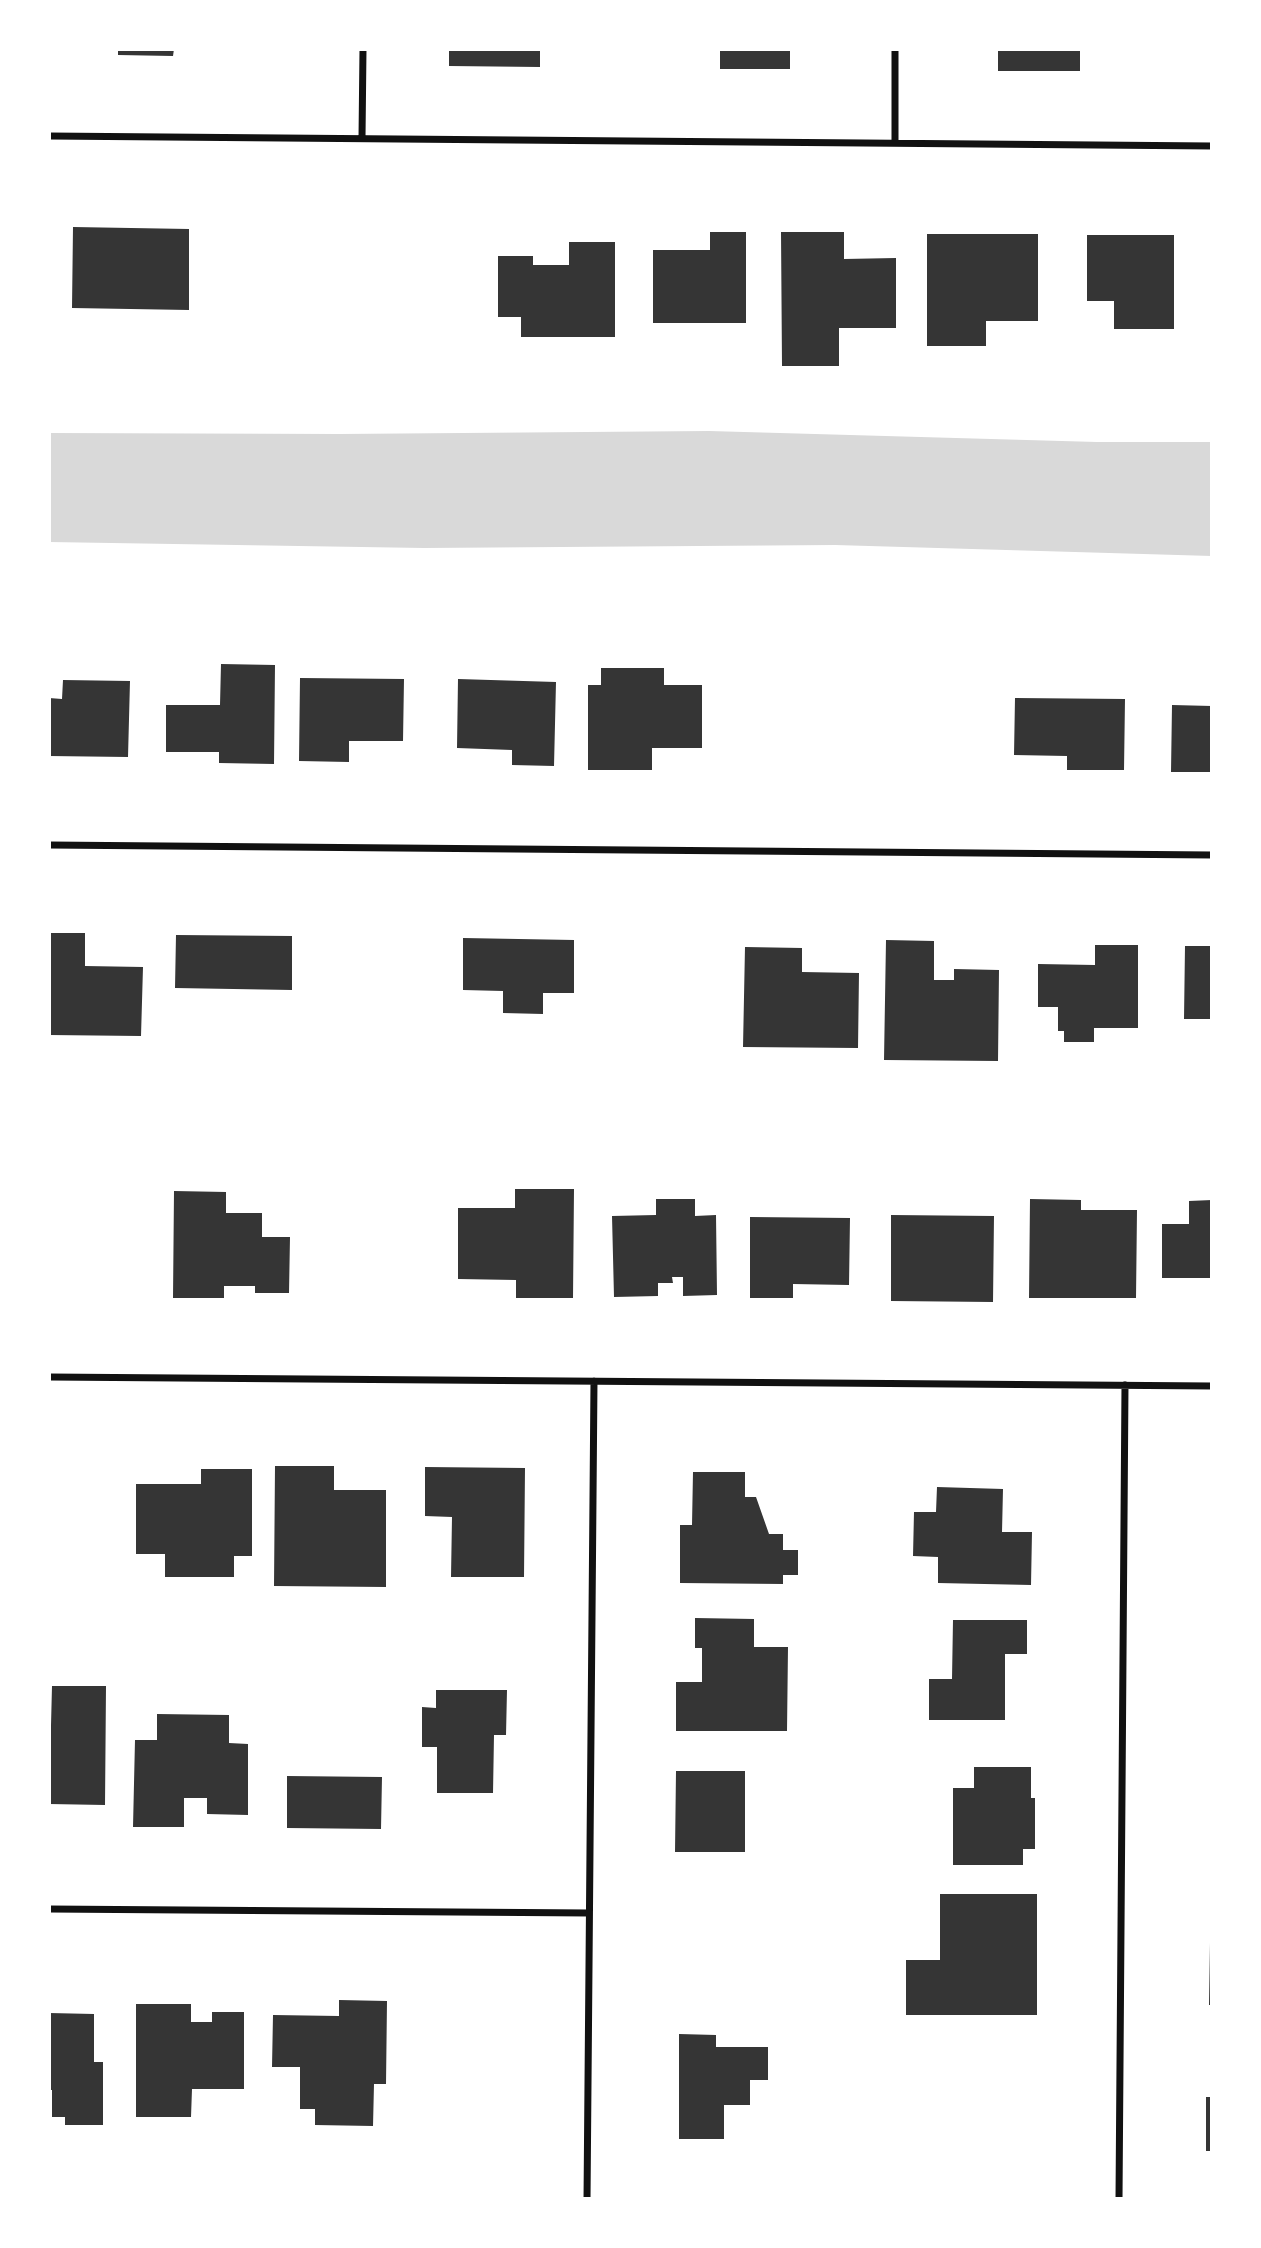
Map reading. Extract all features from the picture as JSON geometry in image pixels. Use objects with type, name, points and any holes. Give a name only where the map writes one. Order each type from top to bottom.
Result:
[{"type":"street","points":[[362,138],[363,49]]},
{"type":"street","points":[[895,49],[895,143]]},
{"type":"street","points":[[49,136],[1212,146]]},
{"type":"street","points":[[49,845],[1212,855]]},
{"type":"street","points":[[49,1377],[1212,1386]]},
{"type":"street","points":[[587,2199],[594,1381]]},
{"type":"street","points":[[1119,2199],[1125,1385]]},
{"type":"street","points":[[49,1909],[589,1913]]},
{"type":"shaded area","points":[[709,431],[1097,442],[1212,442],[1212,556],[835,545],[424,548],[49,542],[49,433]]},
{"type":"building","points":[[118,49],[174,49],[173,56],[118,55]]},
{"type":"building","points":[[449,49],[540,49],[540,67],[449,66]]},
{"type":"building","points":[[720,49],[790,49],[790,69],[720,69]]},
{"type":"building","points":[[998,49],[1080,49],[1080,71],[998,71]]},
{"type":"building","points":[[73,227],[189,229],[189,310],[72,308]]},
{"type":"building","points":[[710,232],[746,232],[746,323],[653,323],[653,250],[710,250]]},
{"type":"building","points":[[781,232],[844,232],[844,259],[896,258],[896,328],[839,328],[839,366],[782,366]]},
{"type":"building","points":[[927,234],[1038,234],[1038,321],[986,321],[986,346],[927,346]]},
{"type":"building","points":[[1087,235],[1174,235],[1174,329],[1114,329],[1114,301],[1087,301]]},
{"type":"building","points":[[569,242],[615,242],[615,337],[521,337],[521,317],[498,317],[498,256],[533,256],[533,265],[569,265]]},
{"type":"building","points":[[221,664],[275,665],[274,764],[219,763],[219,752],[166,752],[166,705],[220,705]]},
{"type":"building","points":[[601,668],[664,668],[664,685],[702,685],[702,748],[652,748],[652,770],[588,770],[588,685],[601,685]]},
{"type":"building","points":[[300,678],[404,679],[403,741],[349,741],[349,762],[299,761]]},
{"type":"building","points":[[458,679],[556,682],[554,766],[512,765],[512,750],[457,748]]},
{"type":"building","points":[[63,680],[130,681],[128,757],[49,756],[49,698],[62,699]]},
{"type":"building","points":[[1015,698],[1125,699],[1124,770],[1067,770],[1067,756],[1014,755]]},
{"type":"building","points":[[1172,705],[1212,706],[1212,772],[1171,772]]},
{"type":"building","points":[[49,933],[85,933],[85,966],[143,967],[141,1036],[49,1035]]},
{"type":"building","points":[[176,935],[292,936],[292,990],[175,988]]},
{"type":"building","points":[[463,938],[574,940],[574,993],[543,993],[543,1014],[503,1013],[503,991],[463,990]]},
{"type":"building","points":[[886,940],[934,941],[934,980],[954,980],[954,969],[999,970],[998,1061],[884,1060]]},
{"type":"building","points":[[1095,945],[1138,945],[1138,1028],[1094,1028],[1094,1042],[1064,1042],[1064,1031],[1058,1031],[1058,1007],[1038,1007],[1038,964],[1095,965]]},
{"type":"building","points":[[1185,946],[1212,946],[1212,1019],[1184,1019]]},
{"type":"building","points":[[745,947],[802,948],[802,972],[859,973],[858,1048],[743,1047]]},
{"type":"building","points":[[515,1189],[574,1189],[573,1298],[516,1298],[516,1280],[458,1279],[458,1208],[515,1208]]},
{"type":"building","points":[[174,1191],[226,1192],[226,1213],[262,1213],[262,1237],[290,1237],[289,1293],[255,1293],[255,1286],[224,1286],[224,1298],[173,1298]]},
{"type":"building","points":[[656,1199],[695,1199],[695,1216],[716,1215],[717,1295],[683,1296],[683,1277],[672,1277],[673,1283],[658,1283],[658,1296],[614,1297],[612,1216],[656,1215]]},
{"type":"building","points":[[1030,1199],[1081,1200],[1081,1210],[1137,1210],[1136,1298],[1029,1298]]},
{"type":"building","points":[[1212,1200],[1212,1278],[1162,1278],[1162,1224],[1189,1224],[1189,1201]]},
{"type":"building","points":[[891,1215],[994,1216],[993,1302],[891,1301]]},
{"type":"building","points":[[750,1217],[850,1218],[849,1285],[793,1284],[793,1298],[750,1298]]},
{"type":"building","points":[[275,1466],[334,1466],[334,1490],[386,1490],[386,1587],[274,1586]]},
{"type":"building","points":[[425,1467],[525,1468],[524,1577],[451,1577],[452,1517],[425,1516]]},
{"type":"building","points":[[201,1469],[252,1469],[252,1556],[234,1556],[234,1577],[165,1577],[165,1554],[136,1554],[136,1484],[201,1484]]},
{"type":"building","points":[[693,1472],[745,1472],[745,1497],[756,1497],[769,1534],[783,1534],[783,1550],[798,1550],[798,1575],[783,1575],[783,1584],[680,1583],[680,1525],[692,1525]]},
{"type":"building","points":[[937,1487],[1003,1489],[1002,1532],[1032,1532],[1031,1585],[938,1583],[938,1557],[913,1556],[914,1512],[936,1512]]},
{"type":"building","points":[[695,1618],[754,1619],[754,1647],[788,1647],[787,1731],[676,1731],[676,1682],[702,1682],[702,1648],[695,1648]]},
{"type":"building","points":[[953,1620],[1027,1620],[1027,1654],[1005,1654],[1005,1720],[929,1720],[929,1679],[952,1679]]},
{"type":"building","points":[[52,1686],[106,1686],[105,1805],[49,1804]]},
{"type":"building","points":[[436,1690],[507,1690],[506,1735],[494,1735],[493,1793],[437,1793],[437,1747],[422,1747],[422,1707],[436,1708]]},
{"type":"building","points":[[157,1714],[229,1715],[229,1743],[248,1744],[248,1815],[207,1814],[207,1798],[184,1798],[184,1827],[133,1827],[135,1740],[157,1740]]},
{"type":"building","points":[[974,1767],[1031,1767],[1031,1798],[1035,1798],[1035,1849],[1023,1849],[1023,1865],[953,1865],[953,1788],[974,1788]]},
{"type":"building","points":[[676,1771],[745,1771],[745,1852],[675,1852]]},
{"type":"building","points":[[287,1776],[382,1777],[381,1829],[287,1828]]},
{"type":"building","points":[[940,1894],[1037,1894],[1037,2015],[906,2015],[906,1960],[940,1960]]},
{"type":"building","points":[[1212,1943],[1212,2005],[1209,2005]]},
{"type":"building","points":[[339,2000],[387,2001],[386,2084],[374,2084],[373,2126],[315,2125],[315,2109],[300,2109],[300,2067],[272,2067],[273,2015],[339,2016]]},
{"type":"building","points":[[136,2004],[191,2004],[191,2022],[212,2022],[212,2012],[244,2012],[244,2089],[192,2089],[191,2117],[136,2117]]},
{"type":"building","points":[[49,2013],[94,2014],[94,2062],[103,2062],[103,2125],[65,2125],[65,2117],[52,2117],[52,2090],[49,2090]]},
{"type":"building","points":[[679,2034],[716,2035],[716,2047],[768,2047],[768,2080],[750,2080],[750,2105],[724,2105],[724,2139],[679,2139]]},
{"type":"building","points":[[1206,2097],[1212,2097],[1212,2151],[1206,2151]]}]
